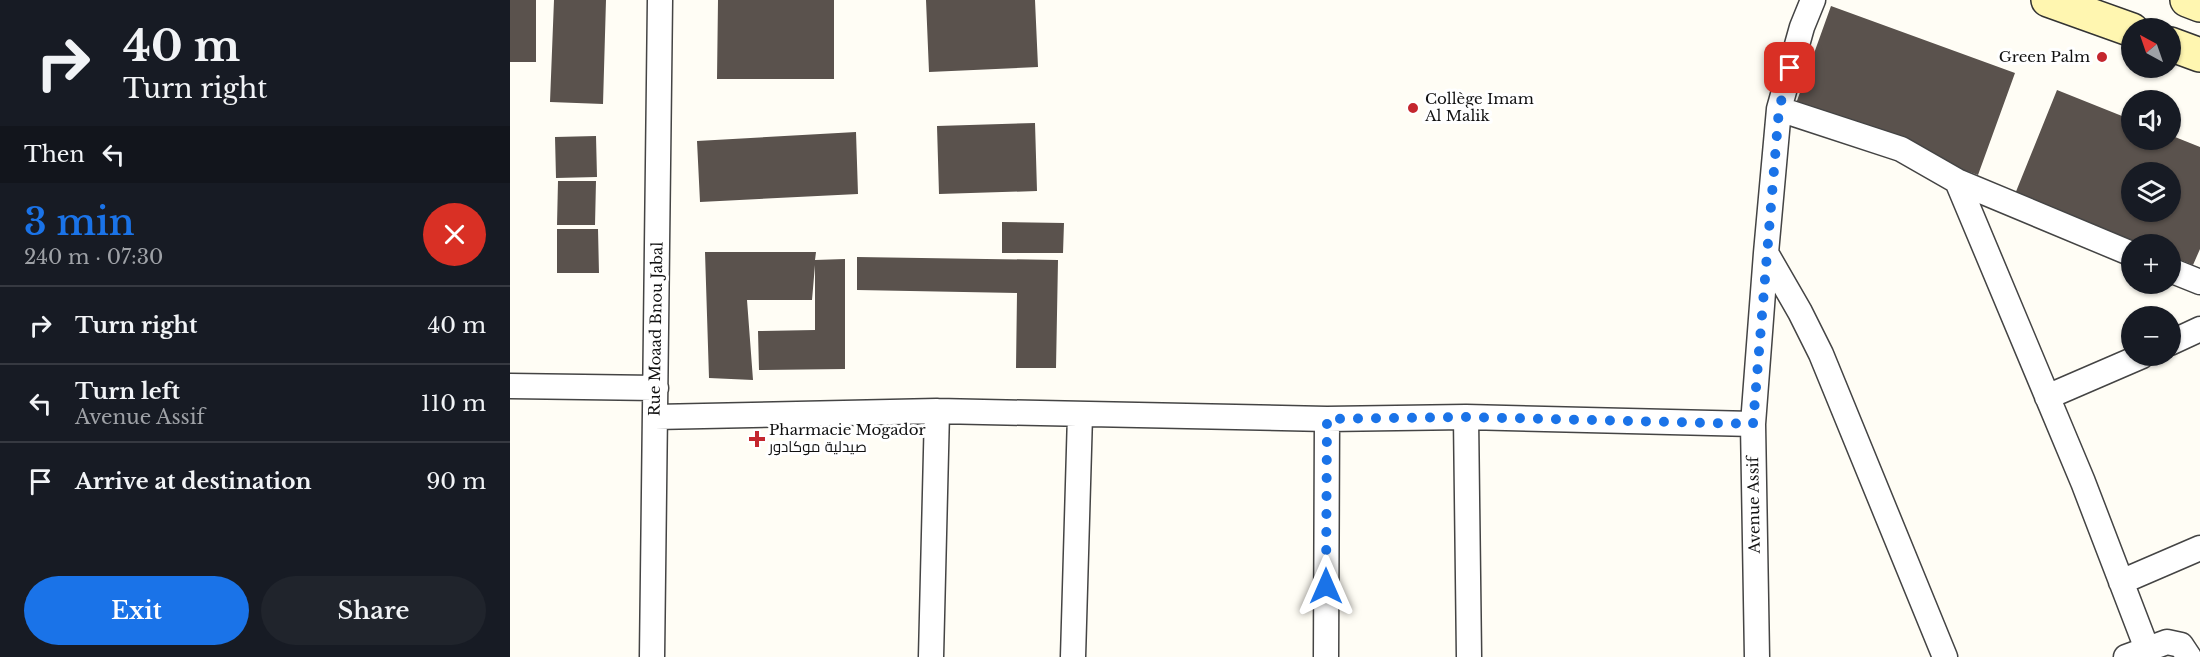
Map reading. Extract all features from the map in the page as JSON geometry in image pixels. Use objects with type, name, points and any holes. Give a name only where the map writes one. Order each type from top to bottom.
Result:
[{"type":"main road","points":[[2048,0],[2121,26]]},
{"type":"main road","points":[[2181,48],[2200,55]]},
{"type":"street","name":"Rue Moaad Bnou Jabal","points":[[652,657],[660,0]]},
{"type":"street","name":"Avenue Assif","points":[[1757,657],[1753,424],[1766,253],[1779,109],[1802,27],[1813,0]]},
{"type":"street","points":[[1779,109],[1901,149],[1957,181],[2121,249]]},
{"type":"street","points":[[1957,181],[2121,582],[2137,653],[2167,642],[2175,642],[2185,650],[2189,657]]},
{"type":"street","points":[[1766,253],[1821,354],[1945,657]]},
{"type":"street","points":[[2181,274],[2200,282]]},
{"type":"street","points":[[2181,338],[2200,329]]},
{"type":"street","points":[[2047,397],[2121,365]]},
{"type":"street","points":[[510,386],[656,388]]},
{"type":"street","points":[[655,417],[937,411],[1327,419],[1466,417],[1753,424]]},
{"type":"street","points":[[931,657],[937,411]]},
{"type":"street","points":[[1073,657],[1080,415]]},
{"type":"street","points":[[1466,417],[1469,657]]},
{"type":"street","points":[[1326,657],[1327,419]]},
{"type":"street","points":[[2121,582],[2200,548]]},
{"type":"building","points":[[510,0],[536,0],[536,62],[510,62]]},
{"type":"building","points":[[554,0],[606,0],[603,104],[550,102]]},
{"type":"building","points":[[718,0],[834,0],[834,79],[717,79]]},
{"type":"building","points":[[926,0],[1035,0],[1038,67],[929,72]]},
{"type":"building","points":[[1831,6],[2015,73],[1978,175],[1794,109]]},
{"type":"building","points":[[2057,90],[2121,116],[2121,150],[2181,150],[2181,139],[2200,147],[2200,249],[2193,265],[2181,260],[2181,234],[2121,236],[2015,194]]},
{"type":"building","points":[[1035,123],[1037,191],[939,194],[937,126]]},
{"type":"building","points":[[856,132],[858,194],[700,202],[697,141]]},
{"type":"building","points":[[596,136],[597,177],[556,178],[555,137]]},
{"type":"building","points":[[558,181],[596,181],[595,225],[557,225]]},
{"type":"building","points":[[1002,222],[1064,223],[1063,253],[1002,253]]},
{"type":"building","points":[[557,229],[598,229],[599,273],[557,273]]},
{"type":"building","points":[[705,252],[816,252],[815,260],[845,259],[845,369],[759,370],[758,331],[815,330],[815,265],[812,300],[747,300],[753,380],[709,378]]},
{"type":"building","points":[[857,257],[1058,260],[1056,368],[1016,368],[1017,293],[857,290]]},
{"type":"place","name":"Green Palm","points":[[2102,57]]},
{"type":"place","name":"Collège Imam Al Malik","points":[[1413,108]]},
{"type":"place","name":"Pharmacie Mogador صيدلية موكادور","points":[[757,439]]},
{"type":"route","points":[[1326,586],[1327,419],[1466,417],[1753,424],[1779,109],[1790,68]]}]
